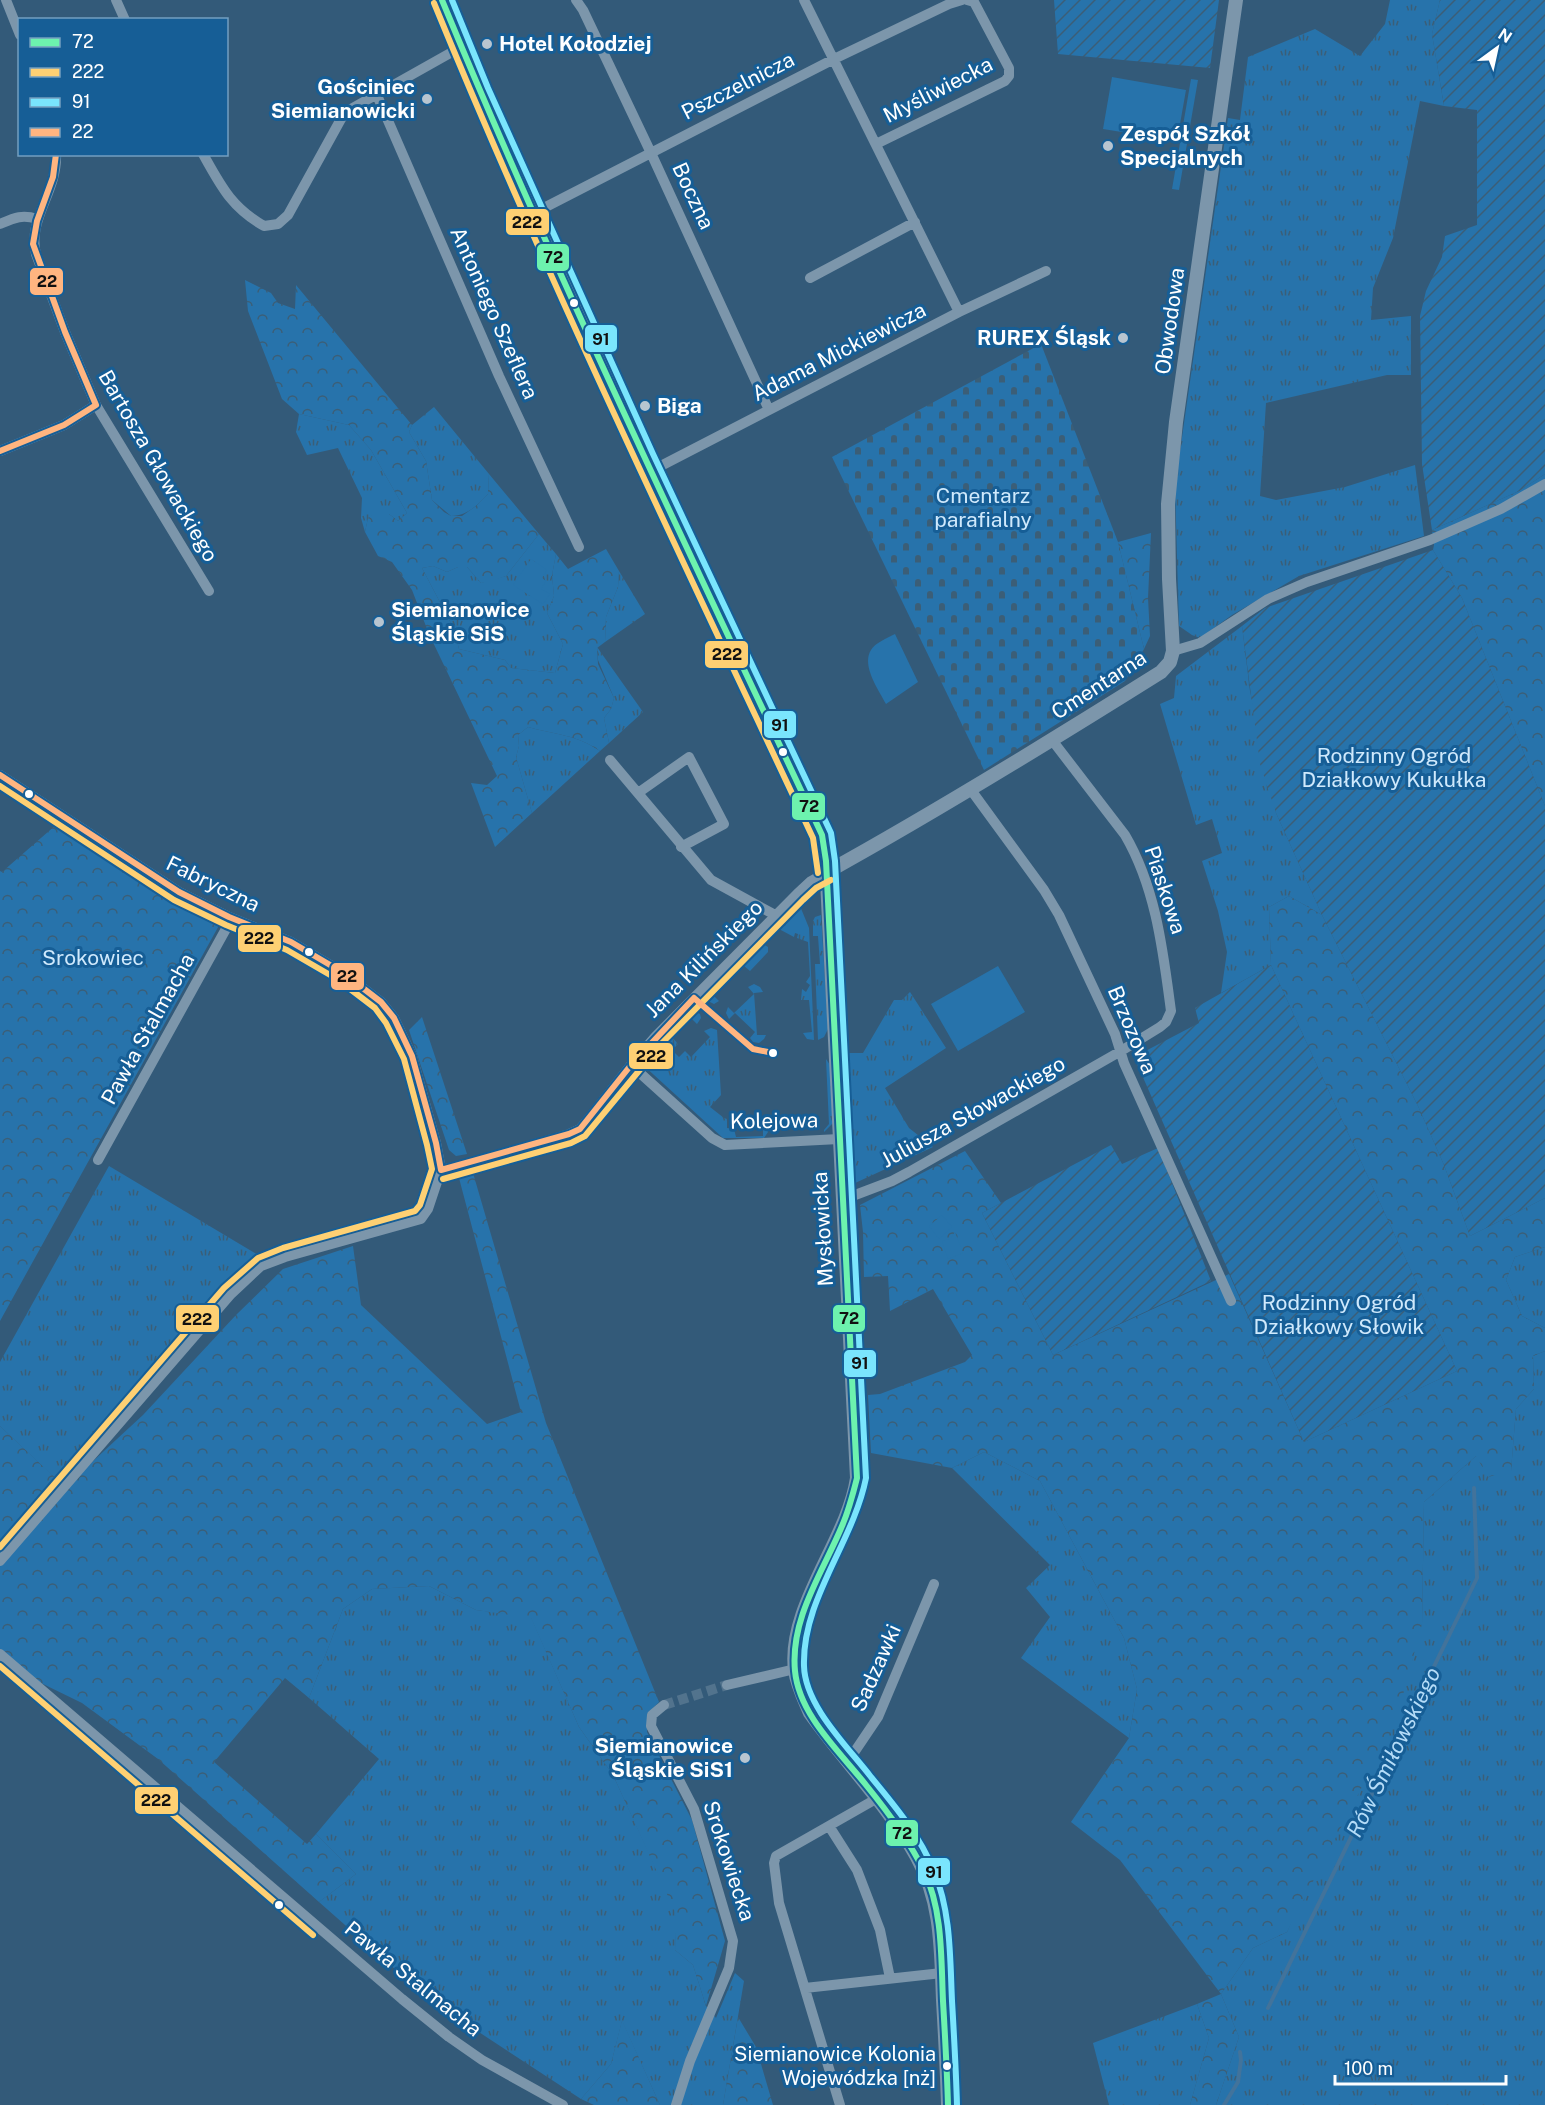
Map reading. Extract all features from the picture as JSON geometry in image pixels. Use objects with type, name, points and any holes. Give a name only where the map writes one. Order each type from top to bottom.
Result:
[{"type":"street","points":[[6,0],[18,30]]},
{"type":"street","points":[[116,0],[124,18]]},
{"type":"street","name":"Boczna","points":[[576,0],[583,10],[651,153],[769,410]]},
{"type":"street","points":[[804,0],[959,312]]},
{"type":"street","name":"Obwodowa","points":[[1173,651],[1168,504],[1175,433],[1236,0]]},
{"type":"street","name":"Mysłowicka","points":[[445,1],[461,47],[534,213],[651,471],[822,835],[827,872],[857,1478],[850,1506],[802,1618],[795,1651],[795,1669],[798,1684],[810,1713],[902,1832],[928,1880],[938,1921],[948,2105]]},
{"type":"street","name":"Pszczelnicza","points":[[534,213],[834,59],[949,4],[968,1]]},
{"type":"street","name":"Myśliwiecka","points":[[876,144],[1005,81],[1009,76],[1009,68],[968,1]]},
{"type":"street","points":[[204,156],[234,204],[246,216],[264,226],[278,224],[288,215],[341,119],[349,110],[461,47]]},
{"type":"street","name":"Antoniego Szeflera","points":[[376,93],[499,376],[579,547]]},
{"type":"street","name":"Bartosza Głowackiego","points":[[56,156],[54,176],[49,193],[33,231],[36,254],[64,332],[96,405],[209,591]]},
{"type":"street","points":[[0,224],[19,216],[37,219]]},
{"type":"street","points":[[810,278],[915,222]]},
{"type":"street","name":"Adama Mickiewicza","points":[[651,471],[959,312],[1046,271]]},
{"type":"street","points":[[0,452],[64,425],[96,405]]},
{"type":"street","name":"Cmentarna","points":[[827,872],[916,823],[1052,740],[1161,672],[1170,662],[1173,651],[1200,643],[1268,599],[1306,582],[1430,540],[1501,509],[1545,484]]},
{"type":"street","name":"Piaskowa","points":[[1052,740],[1125,835],[1142,870],[1156,912],[1171,1011],[1166,1022],[1160,1027],[1121,1051]]},
{"type":"street","points":[[638,793],[690,757],[724,825],[681,847]]},
{"type":"street","points":[[610,760],[711,880],[775,915]]},
{"type":"street","name":"Fabryczna","points":[[0,775],[179,892],[232,918],[291,942],[366,988],[394,1018],[412,1056],[436,1143],[441,1170]]},
{"type":"street","name":"Brzozowa","points":[[971,790],[1044,890],[1059,915],[1231,1301]]},
{"type":"street","name":"Jana Kilińskiego","points":[[568,1134],[580,1129],[655,1037],[775,915],[811,881],[827,872]]},
{"type":"street","name":"Pawła Stalmacha","points":[[98,1160],[232,918]]},
{"type":"street","name":"Juliusza Słowackiego","points":[[842,1200],[892,1181],[1121,1051]]},
{"type":"street","name":"Kolejowa","points":[[630,1065],[712,1138],[725,1145],[839,1139]]},
{"type":"street","points":[[0,1561],[231,1294],[261,1266],[285,1257],[420,1219],[428,1209],[441,1170],[471,1163]]},
{"type":"street","name":"Sadzawki","points":[[848,1763],[878,1718],[934,1584]]},
{"type":"street","name":"Pawła Stalmacha","points":[[0,1654],[449,2037],[482,2060],[563,2105]]},
{"type":"street","points":[[727,1685],[795,1669]]},
{"type":"street","name":"Srokowiecka","points":[[664,1706],[652,1715],[651,1726],[694,1809],[734,1941],[729,1968],[690,2061],[675,2105]]},
{"type":"street","points":[[840,2105],[779,1904],[774,1863],[776,1856],[876,1799]]},
{"type":"street","points":[[830,1826],[857,1870],[880,1930],[890,1978]]},
{"type":"street","points":[[805,1988],[942,1973]]},
{"type":"green space","points":[[1054,0],[1219,0],[1210,68],[1058,54]]},
{"type":"green space","points":[[1390,0],[1440,0],[1432,34],[1444,106],[1420,101],[1393,238],[1373,288],[1371,320],[1411,316],[1411,375],[1387,375],[1266,403],[1260,496],[1276,500],[1345,487],[1415,465],[1424,536],[1299,576],[1232,615],[1200,638],[1179,626],[1175,486],[1228,118],[1240,120],[1248,57],[1315,29],[1360,56],[1385,24]]},
{"type":"green space","points":[[1440,0],[1545,0],[1545,474],[1519,491],[1432,530],[1422,464],[1420,316],[1426,291],[1442,257],[1445,236],[1477,225],[1477,110],[1444,106],[1432,34]]},
{"type":"green space","points":[[1112,77],[1186,90],[1177,141],[1103,129]]},
{"type":"green space","points":[[1191,79],[1198,80],[1179,190],[1172,189]]},
{"type":"green space","points":[[245,280],[271,293],[278,303],[295,309],[296,285],[412,425],[409,432],[426,461],[432,500],[444,512],[451,516],[462,516],[476,506],[488,494],[489,474],[539,534],[506,576],[489,582],[481,583],[467,567],[458,567],[447,572],[433,566],[422,568],[454,629],[459,649],[505,660],[511,668],[555,673],[563,644],[547,613],[554,596],[552,575],[556,554],[568,569],[606,549],[619,571],[618,587],[606,617],[605,642],[597,648],[598,664],[614,698],[611,709],[604,718],[609,743],[600,751],[574,738],[528,727],[518,735],[519,746],[516,757],[532,813],[495,847],[471,783],[487,785],[497,776],[429,634],[412,590],[392,562],[378,556],[365,532],[368,518],[378,511],[389,514],[398,521],[407,513],[371,450],[349,425],[299,414],[282,399],[248,311]]},
{"type":"green space","name":"Cmentarz parafialny","points":[[1041,344],[1118,542],[1144,649],[1125,681],[984,770],[832,457]]},
{"type":"green space","points":[[434,407],[489,474],[488,494],[463,514],[451,516],[432,500],[426,461],[409,432],[412,425]]},
{"type":"green space","points":[[299,414],[349,425],[371,450],[407,513],[398,521],[389,514],[368,518],[365,532],[361,518],[362,498],[338,448],[307,455],[296,432]]},
{"type":"green space","points":[[1545,474],[1545,806],[1462,598],[1433,550],[1432,530],[1519,491]]},
{"type":"green space","points":[[1151,533],[1148,598],[1150,636],[1144,649],[1118,542]]},
{"type":"green space","points":[[539,534],[556,554],[552,575],[554,596],[547,613],[563,644],[555,673],[511,668],[505,660],[459,649],[454,629],[422,568],[433,566],[447,572],[458,567],[467,567],[481,583],[506,576]]},
{"type":"green space","name":"Rodzinny Ogród Działkowy Kukułka","points":[[1433,550],[1462,598],[1545,806],[1545,1198],[1470,1236],[1444,1165],[1418,1106],[1322,915],[1276,813],[1260,764],[1242,626],[1265,608]]},
{"type":"green space","points":[[531,559],[547,570],[542,578],[546,581],[541,589],[550,594],[543,604],[513,585]]},
{"type":"green space","points":[[619,571],[645,614],[605,642],[606,617],[618,587]]},
{"type":"green space","points":[[1242,626],[1250,691],[1276,813],[1322,915],[1289,896],[1269,907],[1271,965],[1221,993],[1227,952],[1218,911],[1202,861],[1222,853],[1212,819],[1196,825],[1160,704],[1174,698],[1176,676]]},
{"type":"green space","points":[[895,634],[918,682],[886,704],[872,678],[868,656],[875,645]]},
{"type":"green space","points":[[597,647],[643,712],[609,743],[604,718],[611,709],[614,698],[598,660]]},
{"type":"green space","points":[[528,727],[583,741],[600,751],[532,813],[516,757],[519,746],[518,735]]},
{"type":"green space","name":"Srokowiec","points":[[57,824],[171,897],[222,920],[0,1321],[0,871],[2,872]]},
{"type":"green space","points":[[1289,896],[1322,915],[1418,1106],[1444,1165],[1470,1236],[1545,1198],[1545,1247],[1515,1257],[1506,1280],[1522,1316],[1545,1328],[1545,1351],[1533,1356],[1534,1389],[1516,1409],[1511,1471],[1488,1477],[1476,1456],[1424,1502],[1422,1624],[1396,1721],[1287,1932],[1253,1948],[1221,1994],[1120,1860],[1071,1822],[1129,1738],[1137,1689],[1124,1638],[1040,1481],[984,1452],[952,1468],[871,1453],[868,1395],[880,1394],[965,1362],[972,1355],[933,1289],[890,1311],[888,1276],[864,1277],[860,1205],[965,1151],[1001,1203],[982,1213],[1053,1355],[1229,1274],[1304,1442],[1457,1371],[1271,965],[1269,907]]},
{"type":"green space","points":[[800,906],[809,928],[814,1040],[807,1039],[803,1033],[812,1032],[809,1000],[801,1000],[802,989],[806,992],[810,985],[806,982],[810,976],[808,942],[797,938],[798,934],[795,933],[794,937],[779,929]]},
{"type":"green space","points":[[821,915],[828,1029],[824,1037],[818,1040],[815,964],[820,964],[818,936],[813,936],[813,921],[815,917]]},
{"type":"green space","points":[[763,944],[768,947],[768,952],[750,971],[743,965],[713,995],[719,1001],[714,1004],[710,1002],[708,996]]},
{"type":"green space","name":"Rodzinny Ogród Działkowy Słowik","points":[[1271,965],[1457,1371],[1304,1442],[1134,1057],[1199,1023],[1195,1008]]},
{"type":"green space","points":[[998,966],[1025,1012],[958,1051],[931,1004]]},
{"type":"green space","points":[[754,984],[763,992],[754,993],[757,1035],[766,1035],[759,1043],[753,1042],[750,1038],[755,1032],[735,1013],[729,1019],[726,1013],[728,1007],[734,1013],[754,994],[748,987]]},
{"type":"green space","points":[[910,992],[946,1048],[885,1088],[909,1128],[933,1147],[853,1184],[842,1053],[863,1053],[894,1000],[902,1000]]},
{"type":"green space","points":[[692,1010],[700,1014],[701,1018],[697,1024],[691,1018],[672,1037],[678,1044],[672,1050],[679,1057],[685,1051],[691,1057],[710,1037],[704,1031],[711,1028],[717,1030],[721,1095],[710,1107],[727,1119],[727,1128],[734,1129],[736,1137],[763,1136],[763,1126],[768,1132],[764,1138],[723,1138],[642,1064]]},
{"type":"green space","points":[[422,1017],[467,1154],[456,1156],[449,1150],[409,1030]]},
{"type":"green space","points":[[826,1059],[830,1065],[833,1123],[824,1132],[829,1124]]},
{"type":"green space","points":[[1111,1145],[1122,1164],[1158,1148],[1211,1281],[1053,1355],[982,1213]]},
{"type":"green space","points":[[109,1166],[265,1259],[231,1280],[57,1480],[0,1426],[0,1362]]},
{"type":"green space","points":[[473,1173],[546,1423],[659,1702],[647,1714],[647,1732],[692,1820],[725,1941],[706,2006],[693,1965],[675,1950],[676,1914],[613,1775],[579,1727],[531,1618],[476,1610],[429,1586],[372,1589],[343,1609],[309,1698],[285,1678],[214,1762],[307,1844],[316,1834],[356,1874],[319,1902],[158,1759],[82,1703],[0,1663],[0,1426],[65,1487],[143,1415],[236,1315],[283,1269],[353,1246],[361,1305],[487,1424],[521,1412],[459,1178]]},
{"type":"green space","points":[[942,1215],[952,1227],[939,1239],[929,1226]]},
{"type":"green space","points":[[955,1232],[963,1253],[948,1259],[942,1241],[950,1239]]},
{"type":"green space","points":[[1545,1247],[1545,1328],[1522,1316],[1506,1280],[1515,1257]]},
{"type":"green space","points":[[1545,1351],[1545,2105],[1216,2105],[1239,2037],[1221,1994],[1253,1948],[1287,1932],[1422,1624],[1424,1502],[1476,1456],[1511,1471],[1516,1409],[1534,1389],[1533,1356]]},
{"type":"green space","points":[[984,1452],[1040,1481],[1124,1638],[1137,1689],[1129,1738],[1021,1658],[1050,1617],[1026,1588],[1050,1565],[952,1468]]},
{"type":"green space","points":[[429,1586],[476,1610],[531,1617],[579,1727],[613,1775],[677,1914],[675,1950],[693,1965],[706,2006],[716,2018],[735,1973],[744,1981],[723,2105],[660,2105],[622,2021],[611,2064],[581,2099],[430,2000],[319,1902],[356,1874],[316,1834],[379,1759],[309,1698],[343,1609],[372,1589]]},
{"type":"green space","points":[[1221,1994],[1239,2037],[1216,2105],[1190,2105],[1209,2038],[1197,2004]]},
{"type":"green space","points":[[1197,2004],[1209,2038],[1190,2105],[1109,2105],[1093,2043]]},
{"type":"green space","points":[[738,2017],[756,2047],[773,2105],[723,2105]]},
{"type":"green space","points":[[622,2020],[660,2105],[594,2105],[581,2099],[611,2064]]},
{"type":"waterway","name":"Rów Śmiłowskiego","points":[[1268,2008],[1477,1578],[1474,1488]]},
{"type":"waterway","name":"Rów Śmiłowskiego","points":[[1224,2105],[1238,2082],[1240,2052]]},
{"type":"tunnel","points":[[471,1163],[569,1134]]},
{"type":"tunnel","points":[[664,1705],[727,1685]]},
{"type":"transit line","name":"72","points":[[442,0],[579,316],[822,835],[826,861],[857,1478],[844,1520],[803,1614],[795,1651],[795,1671],[798,1687],[812,1718],[898,1826],[912,1848],[930,1886],[940,1935],[948,2105]]},
{"type":"transit line","name":"91","points":[[452,0],[488,88],[653,454],[831,833],[835,861],[866,1478],[851,1525],[819,1594],[811,1618],[804,1666],[806,1681],[820,1711],[906,1822],[922,1846],[940,1887],[949,1935],[957,2105]]},
{"type":"transit line","name":"222","points":[[434,3],[571,319],[813,838],[818,873]]},
{"type":"transit line","name":"22","points":[[56,156],[53,177],[37,221],[33,244],[65,332],[96,405]]},
{"type":"transit line","name":"22","points":[[0,451],[64,425],[96,405]]},
{"type":"transit line","name":"22","points":[[0,775],[179,892],[229,917],[291,942],[342,972],[381,1002],[394,1018],[412,1056],[436,1143],[441,1170]]},
{"type":"transit line","name":"222","points":[[0,786],[174,900],[226,925],[287,950],[337,979],[375,1008],[386,1023],[404,1059],[432,1169],[420,1205],[415,1211],[283,1248],[258,1258],[224,1288],[0,1547]]},
{"type":"transit line","name":"222","points":[[443,1179],[571,1143],[585,1136],[662,1043],[803,900],[816,888],[831,880]]},
{"type":"transit line","name":"22","points":[[694,998],[753,1049],[773,1053]]},
{"type":"transit line","name":"22","points":[[441,1170],[580,1129],[631,1065],[694,998]]},
{"type":"transit line","name":"222","points":[[0,1666],[313,1935]]},
{"type":"place","name":"Hotel Kołodziej","points":[[487,44]]},
{"type":"place","name":"Gościniec Siemianowicki","points":[[427,99]]},
{"type":"place","name":"Zespół Szkół Specjalnych","points":[[1108,146]]},
{"type":"place","name":"RUREX Śląsk","points":[[1123,338]]},
{"type":"place","name":"Biga","points":[[645,406]]},
{"type":"place","name":"Siemianowice Śląskie SiS","points":[[379,622]]},
{"type":"place","name":"Siemianowice Śląskie SiS1","points":[[745,1758]]},
{"type":"place","name":"Siemianowice Kolonia Wojewódzka [nż]","points":[[947,2066]]}]
